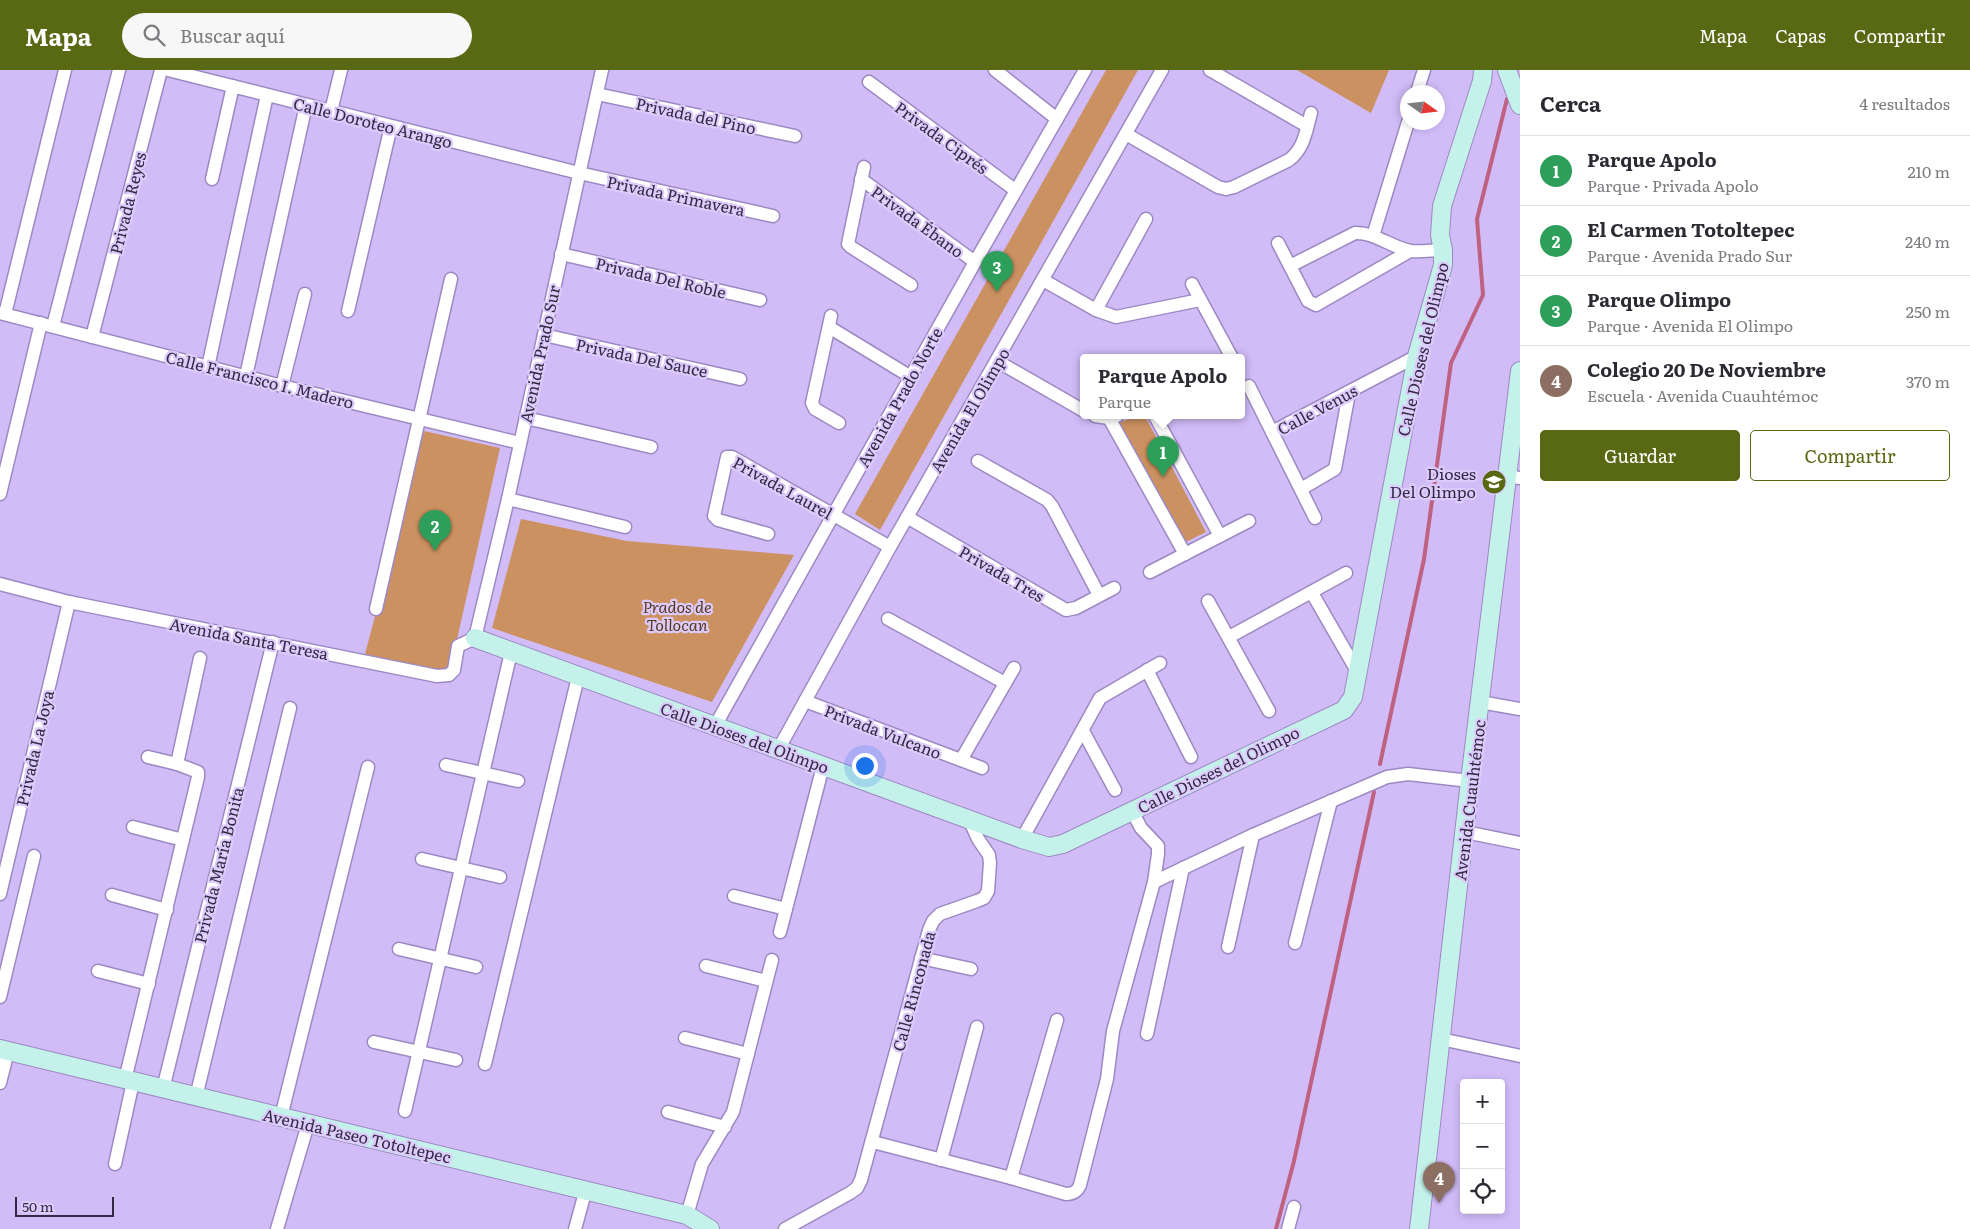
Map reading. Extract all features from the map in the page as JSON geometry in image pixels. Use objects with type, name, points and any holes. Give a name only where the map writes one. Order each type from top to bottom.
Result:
[{"type":"main road","name":"Calle Dioses del Olimpo","points":[[475,638],[1041,846],[1056,846],[1344,710],[1353,696],[1417,356],[1440,279],[1443,250],[1440,235],[1442,206],[1482,80],[1483,70]]},
{"type":"main road","points":[[1507,70],[1520,105]]},
{"type":"main road","name":"Avenida Cuauhtémoc","points":[[1423,1228],[1441,1040],[1470,781],[1514,477],[1520,371]]},
{"type":"main road","name":"Avenida Paseo Totoltepec","points":[[4,1050],[586,1189],[687,1215],[710,1229]]},
{"type":"street","points":[[3,313],[65,70]]},
{"type":"street","points":[[0,494],[119,70]]},
{"type":"street","name":"Privada Reyes","points":[[92,337],[161,70]]},
{"type":"street","name":"Calle Doroteo Arango","points":[[168,70],[188,72],[266,98],[331,111],[579,174]]},
{"type":"street","points":[[331,111],[341,70]]},
{"type":"street","name":"Avenida Prado Sur","points":[[475,638],[508,499],[602,70]]},
{"type":"street","points":[[994,70],[1057,118]]},
{"type":"street","name":"Avenida Prado Norte","points":[[715,726],[974,262],[1085,70]]},
{"type":"street","name":"Avenida El Olimpo","points":[[778,750],[907,517],[1162,70]]},
{"type":"street","points":[[1210,70],[1307,126]]},
{"type":"street","points":[[1419,85],[1424,70]]},
{"type":"street","name":"Privada Ciprés","points":[[869,82],[1015,190]]},
{"type":"street","points":[[212,179],[233,86]]},
{"type":"street","name":"Privada del Pino","points":[[597,94],[795,136]]},
{"type":"street","points":[[208,367],[266,98]]},
{"type":"street","points":[[246,376],[306,105]]},
{"type":"street","points":[[1126,134],[1226,189],[1250,180],[1296,155],[1301,147],[1311,113]]},
{"type":"street","points":[[348,311],[391,126]]},
{"type":"street","points":[[1373,236],[1406,130]]},
{"type":"street","name":"Privada Ébano","points":[[864,166],[848,244],[911,285]]},
{"type":"street","name":"Privada Primavera","points":[[579,174],[773,216]]},
{"type":"street","name":"Privada Ébano","points":[[861,180],[974,262]]},
{"type":"street","points":[[1096,310],[1146,219]]},
{"type":"street","points":[[1290,266],[1355,232],[1362,232],[1410,251],[1443,250]]},
{"type":"street","points":[[1278,243],[1308,301],[1316,305],[1410,251]]},
{"type":"street","name":"Privada Del Roble","points":[[561,254],[760,300]]},
{"type":"street","points":[[376,609],[451,279]]},
{"type":"street","points":[[1043,280],[1096,310],[1116,318],[1200,300]]},
{"type":"street","points":[[1192,284],[1230,354]]},
{"type":"street","points":[[282,386],[305,294]]},
{"type":"street","name":"Calle Francisco I. Madero","points":[[3,313],[282,386],[520,442]]},
{"type":"street","points":[[839,423],[815,409],[812,403],[830,321],[911,376]]},
{"type":"street","name":"Privada Del Sauce","points":[[544,335],[740,379]]},
{"type":"street","name":"Calle Venus","points":[[1315,518],[1272,432],[1417,356]]},
{"type":"street","points":[[997,362],[1080,409]]},
{"type":"street","points":[[1249,386],[1272,432]]},
{"type":"street","points":[[1301,489],[1335,469],[1349,393]]},
{"type":"street","points":[[526,418],[652,447]]},
{"type":"street","points":[[1114,419],[1185,554]]},
{"type":"street","points":[[1157,419],[1220,536]]},
{"type":"street","name":"Privada Laurel","points":[[768,534],[718,520],[714,516],[727,457],[732,457],[890,548]]},
{"type":"street","points":[[978,461],[1047,500],[1099,595]]},
{"type":"street","points":[[508,499],[625,527]]},
{"type":"street","name":"Privada Tres","points":[[907,517],[1066,610],[1076,608],[1114,588]]},
{"type":"street","points":[[1150,572],[1249,521]]},
{"type":"street","points":[[1229,637],[1346,574]]},
{"type":"street","name":"Avenida Santa Teresa","points":[[0,584],[70,602],[444,677],[450,675],[454,670],[458,646],[475,638]]},
{"type":"street","points":[[1312,592],[1357,671]]},
{"type":"street","points":[[1208,601],[1269,711]]},
{"type":"street","name":"Privada La Joya","points":[[0,894],[70,602]]},
{"type":"street","points":[[888,619],[1005,683]]},
{"type":"street","name":"Privada María Bonita","points":[[163,1089],[273,642]]},
{"type":"street","points":[[405,1111],[420,1053],[511,652]]},
{"type":"street","points":[[177,764],[200,658]]},
{"type":"street","points":[[1022,839],[1100,698],[1160,664]]},
{"type":"street","name":"Privada Vulcano","points":[[961,760],[1014,668]]},
{"type":"street","points":[[1147,670],[1191,757]]},
{"type":"street","points":[[485,1064],[578,676]]},
{"type":"street","name":"Privada Vulcano","points":[[805,701],[982,768]]},
{"type":"street","points":[[1480,702],[1520,709]]},
{"type":"street","points":[[196,1097],[290,708]]},
{"type":"street","points":[[1083,731],[1115,790]]},
{"type":"street","points":[[115,1164],[129,1081],[149,984],[198,777],[198,772],[193,768],[148,757]]},
{"type":"street","points":[[446,765],[518,781]]},
{"type":"street","points":[[780,932],[824,766]]},
{"type":"street","points":[[282,1117],[368,767]]},
{"type":"street","points":[[1154,882],[1253,835],[1386,777],[1397,775],[1470,781]]},
{"type":"street","points":[[1296,943],[1331,801]]},
{"type":"street","points":[[873,1142],[941,1160],[1012,1175],[1066,1194],[1078,1191],[1108,1079],[1113,1031],[1154,882],[1158,854],[1158,846],[1141,828],[1132,811]]},
{"type":"street","name":"Calle Rinconada","points":[[785,1229],[857,1188],[873,1142],[929,930],[933,921],[940,914],[984,898],[988,891],[990,862],[969,819]]},
{"type":"street","points":[[133,827],[183,840]]},
{"type":"street","points":[[1464,832],[1520,843]]},
{"type":"street","points":[[1228,947],[1253,835]]},
{"type":"street","points":[[0,997],[34,856]]},
{"type":"street","points":[[422,859],[500,877]]},
{"type":"street","points":[[1147,1034],[1183,868]]},
{"type":"street","points":[[112,895],[167,910]]},
{"type":"street","points":[[734,896],[786,909]]},
{"type":"street","points":[[400,949],[476,967]]},
{"type":"street","points":[[921,958],[972,969]]},
{"type":"street","points":[[687,1215],[702,1164],[733,1112],[772,960]]},
{"type":"street","points":[[706,966],[766,981]]},
{"type":"street","points":[[98,971],[149,984]]},
{"type":"street","points":[[1012,1175],[1057,1020]]},
{"type":"street","points":[[941,1160],[978,1027]]},
{"type":"street","points":[[685,1038],[748,1054]]},
{"type":"street","points":[[1441,1040],[1520,1056]]},
{"type":"street","points":[[374,1042],[456,1060]]},
{"type":"street","points":[[0,1083],[4,1050]]},
{"type":"street","points":[[668,1112],[725,1127]]},
{"type":"street","points":[[277,1229],[308,1124]]},
{"type":"street","points":[[575,1229],[586,1189]]},
{"type":"street","points":[[1288,1229],[1294,1207]]},
{"type":"green space","points":[[1106,70],[1138,70],[880,530],[855,514]]},
{"type":"green space","points":[[1297,70],[1389,70],[1371,113]]},
{"type":"green space","points":[[1130,419],[1147,419],[1206,532],[1186,542],[1119,422]]},
{"type":"green space","points":[[424,431],[500,448],[449,675],[365,654]]},
{"type":"green space","name":"Prados de Tollocan","points":[[521,519],[627,541],[794,555],[712,702],[492,628]]},
{"type":"waterway","points":[[1380,764],[1424,559],[1451,363],[1483,295],[1477,219],[1507,99]]},
{"type":"waterway","points":[[1276,1229],[1294,1161],[1374,792]]},
{"type":"place","name":"Parque Olimpo","points":[[997,292]]},
{"type":"place","name":"Parque Apolo","points":[[1163,477]]},
{"type":"place","name":"Dioses Del Olimpo","points":[[1494,482]]},
{"type":"place","name":"El Carmen Totoltepec","points":[[435,551]]},
{"type":"place","name":"Colegio 20 De Noviembre","points":[[1439,1203]]}]
